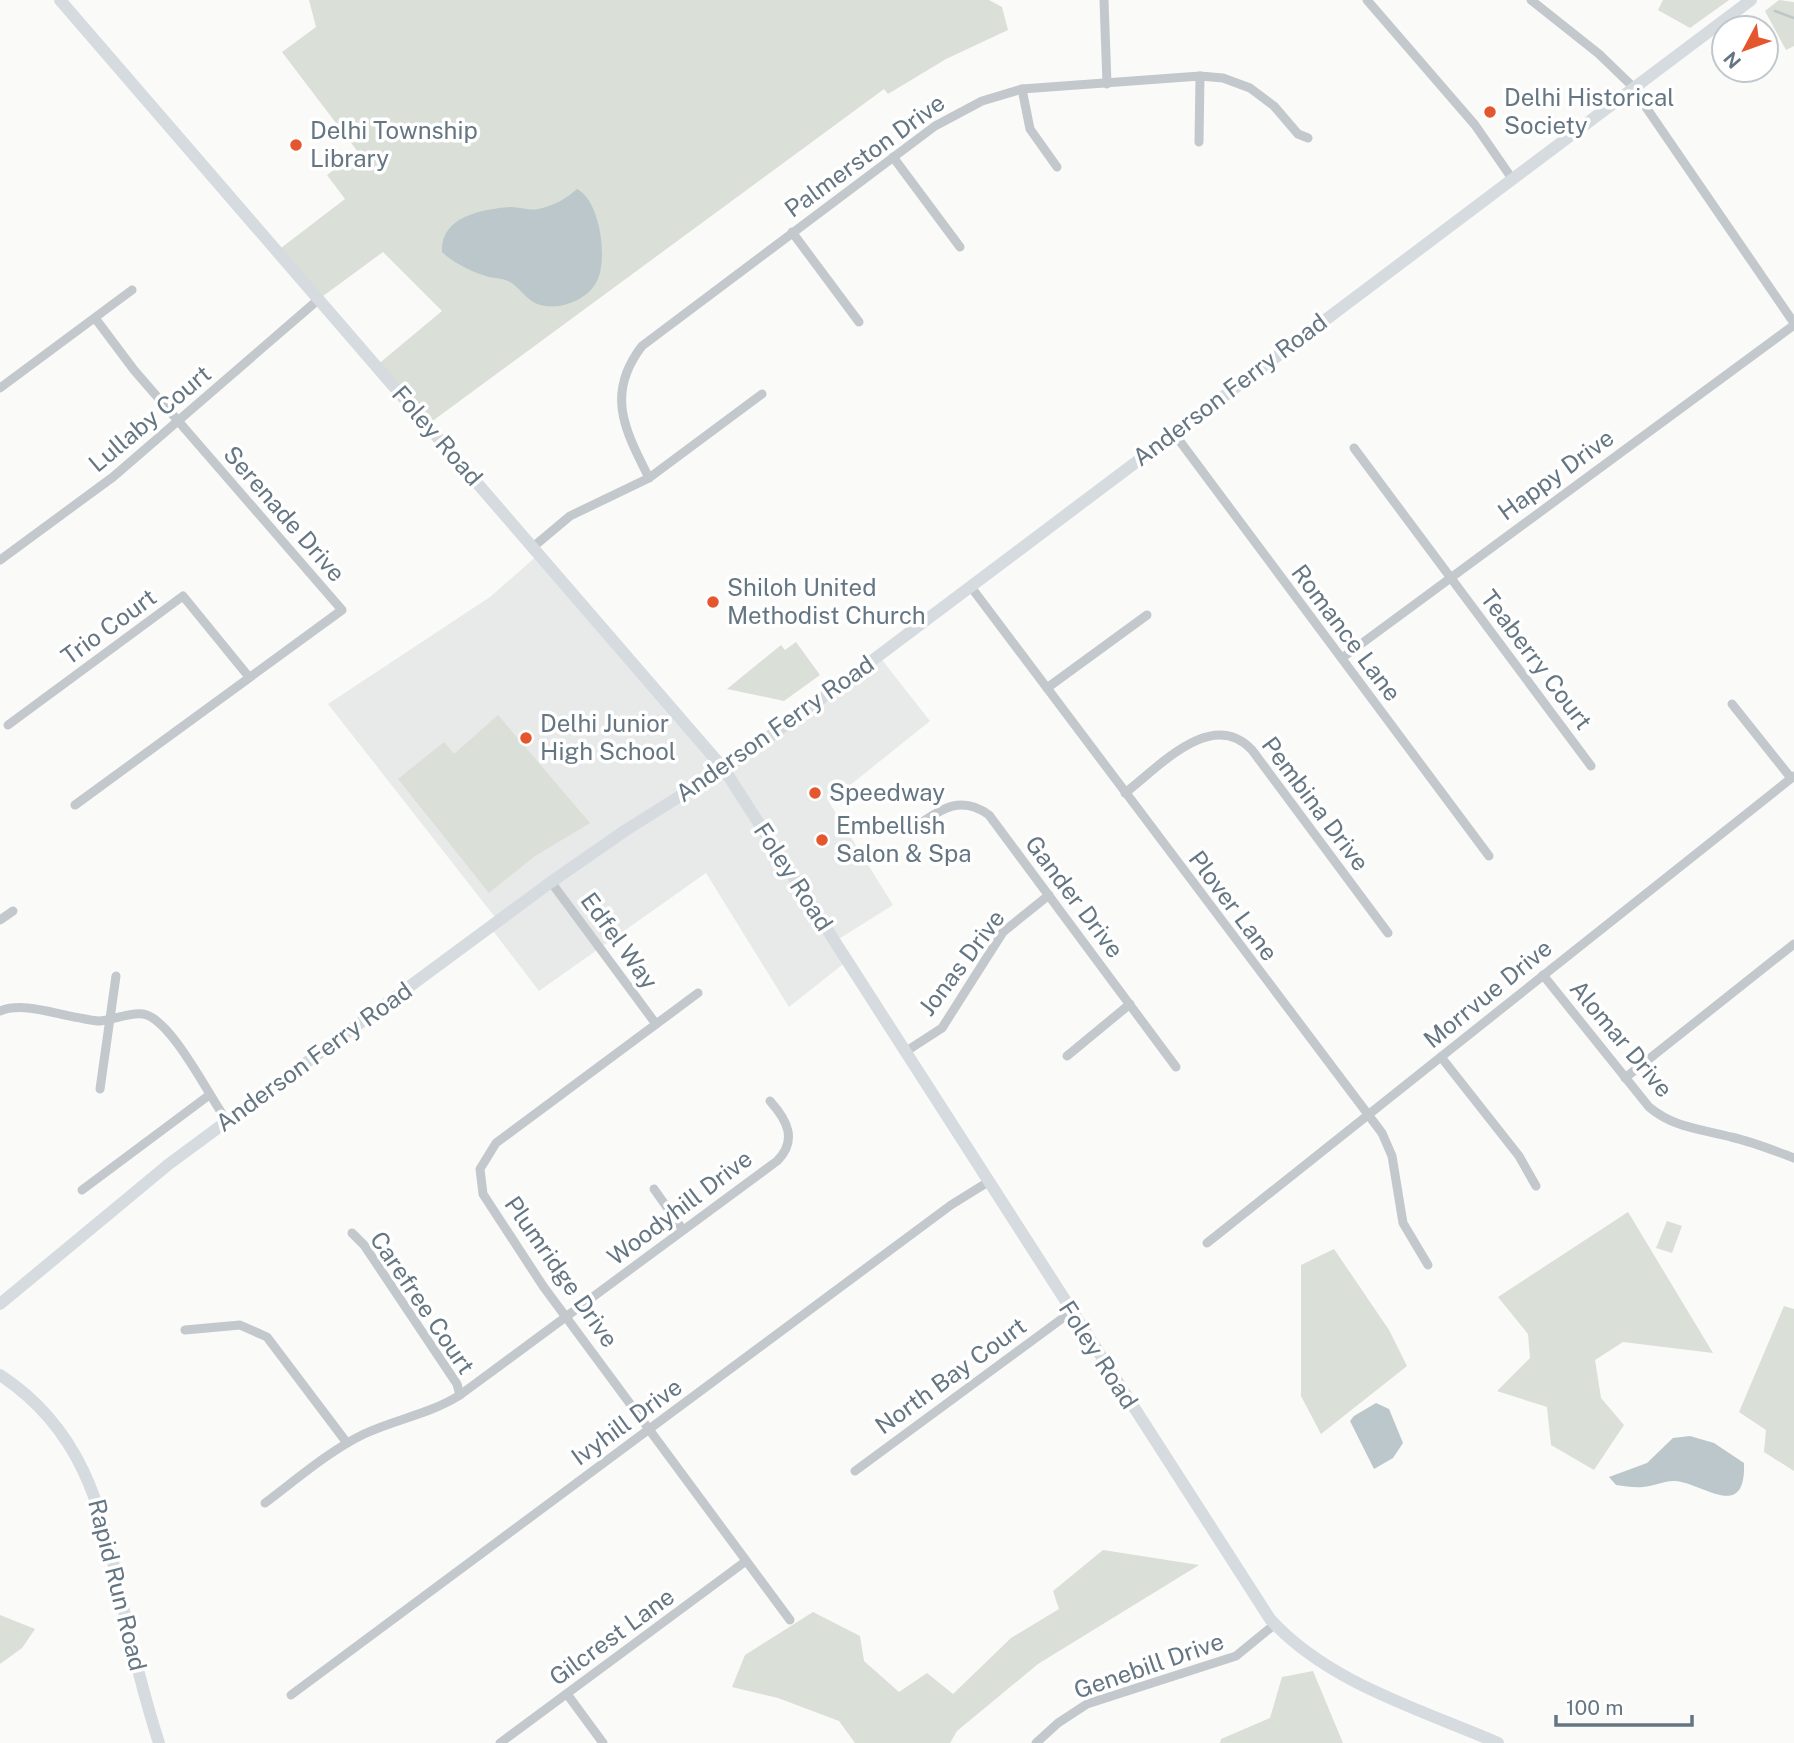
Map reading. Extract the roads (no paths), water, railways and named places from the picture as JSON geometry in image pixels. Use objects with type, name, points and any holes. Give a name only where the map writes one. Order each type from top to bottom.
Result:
[{"type":"street","name":"Foley Road","points":[[60,0],[724,769],[1256,1601],[1275,1624],[1310,1655],[1338,1672],[1498,1743]]},
{"type":"street","points":[[1104,0],[1107,84]]},
{"type":"street","points":[[1367,0],[1475,125],[1513,180]]},
{"type":"street","points":[[1531,0],[1609,63],[1634,89],[1794,324]]},
{"type":"street","name":"Anderson Ferry Road","points":[[0,1304],[119,1204],[227,1121],[551,882],[626,830],[724,769],[971,587],[1173,432],[1751,0]]},
{"type":"street","points":[[1199,142],[1200,76]]},
{"type":"street","name":"Palmerston Drive","points":[[649,478],[622,416],[624,379],[634,356],[651,337],[893,157],[966,108],[1023,89],[1200,76],[1223,78],[1250,88],[1274,106],[1298,134],[1308,138]]},
{"type":"street","points":[[1023,89],[1030,129],[1057,167]]},
{"type":"street","points":[[893,157],[960,247]]},
{"type":"street","points":[[792,232],[859,322]]},
{"type":"street","points":[[0,388],[132,290]]},
{"type":"street","name":"Lullaby Court","points":[[0,560],[113,477],[319,299]]},
{"type":"street","name":"Serenade Drive","points":[[75,805],[342,610],[178,422],[95,318]]},
{"type":"street","name":"Happy Drive","points":[[1342,658],[1794,324]]},
{"type":"street","points":[[533,547],[570,516],[649,478],[762,394]]},
{"type":"street","name":"Romance Lane","points":[[1173,432],[1489,856]]},
{"type":"street","name":"Teaberry Court","points":[[1354,448],[1591,766]]},
{"type":"street","name":"Plover Lane","points":[[971,587],[1388,1144],[1403,1223],[1427,1265]]},
{"type":"street","name":"Trio Court","points":[[8,725],[183,596],[249,677]]},
{"type":"street","points":[[1048,688],[1147,615]]},
{"type":"street","points":[[1732,704],[1792,777]]},
{"type":"street","name":"Pembina Drive","points":[[1125,793],[1197,739],[1214,734],[1239,739],[1252,750],[1388,933]]},
{"type":"street","name":"Morrvue Drive","points":[[1207,1243],[1792,777]]},
{"type":"street","name":"Gander Drive","points":[[918,825],[948,805],[966,804],[981,810],[993,821],[1176,1067]]},
{"type":"street","name":"Edfel Way","points":[[551,882],[656,1024]]},
{"type":"street","name":"Jonas Drive","points":[[905,1052],[942,1028],[1003,932],[1049,895]]},
{"type":"street","points":[[0,920],[13,911]]},
{"type":"street","points":[[1625,1078],[1794,944]]},
{"type":"street","points":[[100,1089],[116,975]]},
{"type":"street","name":"Alomar Drive","points":[[1543,975],[1649,1107],[1671,1122],[1754,1143],[1794,1158]]},
{"type":"street","name":"Plumridge Drive","points":[[698,993],[496,1143],[483,1160],[480,1177],[483,1194],[566,1317],[790,1620]]},
{"type":"street","points":[[1067,1056],[1130,1004]]},
{"type":"street","points":[[0,1012],[19,1008],[93,1020],[136,1014],[152,1017],[201,1074],[208,1096],[227,1121]]},
{"type":"street","points":[[1441,1057],[1519,1156],[1536,1186]]},
{"type":"street","points":[[82,1190],[208,1096]]},
{"type":"street","name":"Woodyhill Drive","points":[[265,1503],[347,1443],[367,1433],[431,1411],[460,1395],[783,1155],[788,1143],[788,1125],[769,1101]]},
{"type":"street","name":"Ivyhill Drive","points":[[291,1695],[951,1205],[988,1182]]},
{"type":"street","points":[[653,1189],[683,1230]]},
{"type":"street","name":"Carefree Court","points":[[352,1233],[364,1245],[457,1384],[460,1395]]},
{"type":"street","name":"North Bay Court","points":[[855,1471],[1071,1312]]},
{"type":"street","points":[[185,1330],[240,1325],[267,1336],[347,1443]]},
{"type":"street","name":"Rapid Run Road","points":[[0,1375],[26,1395],[55,1425],[93,1487],[108,1534],[144,1692],[159,1743]]},
{"type":"street","name":"Gilcrest Lane","points":[[500,1743],[746,1561]]},
{"type":"street","name":"Genebill Drive","points":[[1036,1743],[1058,1723],[1087,1704],[1236,1656],[1275,1624]]},
{"type":"street","points":[[567,1694],[603,1743]]},
{"type":"waterway","points":[[1775,11],[1794,18]]},
{"type":"place","name":"Delhi Historical Society","points":[[1490,112]]},
{"type":"place","name":"Delhi Township Library","points":[[296,145]]},
{"type":"place","name":"Shiloh United Methodist Church","points":[[713,602]]},
{"type":"place","name":"Delhi Junior High School","points":[[526,738]]},
{"type":"place","name":"Speedway","points":[[815,793]]},
{"type":"place","name":"Embellish Salon & Spa","points":[[822,840]]}]
